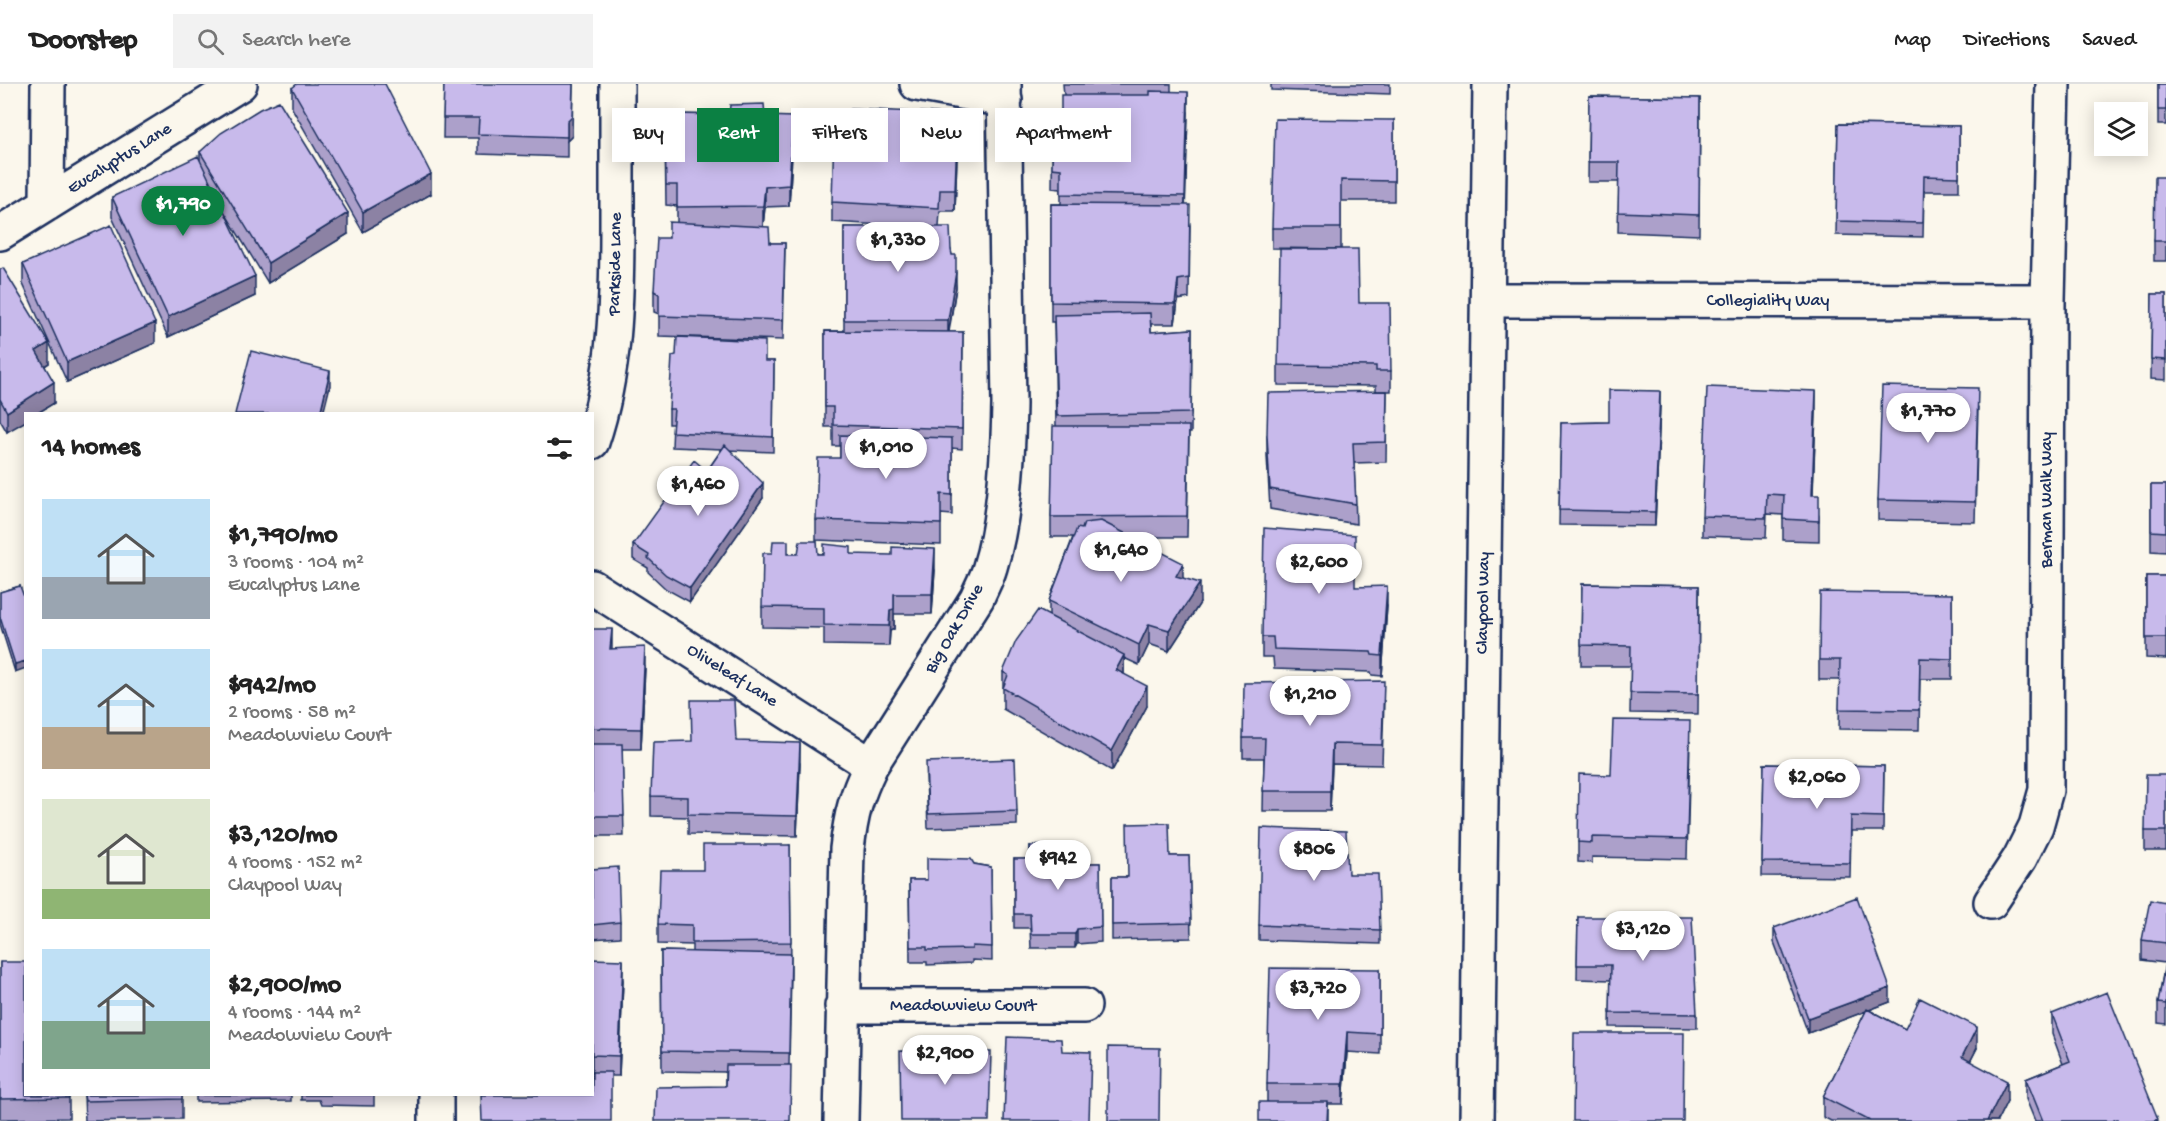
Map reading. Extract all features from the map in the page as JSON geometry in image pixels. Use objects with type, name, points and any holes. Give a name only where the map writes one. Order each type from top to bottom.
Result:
[{"type":"street","points":[[47,204],[48,84]]},
{"type":"street","name":"Eucalyptus Lane","points":[[0,233],[240,84]]},
{"type":"street","name":"Parkside Lane","points":[[594,435],[606,395],[613,353],[616,314],[617,84]]},
{"type":"street","points":[[917,84],[1005,92]]},
{"type":"street","name":"Claypool Way","points":[[1477,1121],[1490,84]]},
{"type":"street","name":"Berman Walk Way","points":[[1991,902],[2020,858],[2032,834],[2046,790],[2048,301],[2053,84]]},
{"type":"street","name":"Big Oak Drive","points":[[841,1121],[847,849],[851,816],[871,765],[977,598],[990,568],[999,530],[1008,448],[1009,415],[1005,92]]},
{"type":"street","name":"Collegiality Way","points":[[1488,300],[2048,301]]},
{"type":"street","name":"Oliveleaf Lane","points":[[594,588],[871,765]]},
{"type":"street","name":"Meadowview Court","points":[[842,1006],[1084,1006]]},
{"type":"street","points":[[436,1096],[436,1121]]},
{"type":"building","points":[[297,84],[385,84],[431,174],[363,212],[292,88]]},
{"type":"building","points":[[444,84],[573,84],[572,116],[567,121],[567,137],[478,134],[479,118],[443,118]]},
{"type":"building","points":[[2158,84],[2166,84],[2166,110],[2158,110]]},
{"type":"building","points":[[1150,91],[1188,92],[1185,196],[1061,194],[1061,169],[1052,168],[1052,162],[1131,162],[1131,108],[1061,108],[1061,95],[1150,95]]},
{"type":"building","points":[[1589,96],[1700,98],[1699,215],[1618,212],[1619,162],[1588,162]]},
{"type":"building","points":[[279,101],[348,213],[268,263],[200,152],[221,133],[260,109]]},
{"type":"building","points":[[764,104],[764,108],[730,108],[730,105]]},
{"type":"building","points":[[888,111],[900,111],[900,162],[956,162],[955,190],[940,190],[939,208],[832,202],[833,162],[888,162]]},
{"type":"building","points":[[685,114],[697,114],[697,162],[779,162],[779,116],[791,117],[789,185],[765,187],[763,206],[677,207],[677,185],[666,185],[666,162],[685,162]]},
{"type":"building","points":[[1275,119],[1394,120],[1394,181],[1341,180],[1341,228],[1272,228]]},
{"type":"building","points":[[1838,124],[1959,126],[1959,177],[1924,176],[1923,223],[1836,221]]},
{"type":"building","points":[[198,156],[255,276],[168,317],[112,197]]},
{"type":"building","points":[[2155,177],[2166,177],[2166,241],[2154,241]]},
{"type":"building","points":[[1051,204],[1190,205],[1189,278],[1178,280],[1175,304],[1051,302]]},
{"type":"building","points":[[669,222],[769,227],[770,243],[785,243],[783,320],[659,316],[659,294],[654,291],[657,238],[669,238]]},
{"type":"building","points":[[111,225],[155,323],[67,362],[23,264]]},
{"type":"building","points":[[844,227],[950,227],[952,255],[956,255],[956,272],[948,320],[844,320]]},
{"type":"building","points":[[1280,249],[1358,249],[1359,303],[1390,303],[1391,371],[1376,371],[1376,366],[1278,365]]},
{"type":"building","points":[[3,268],[49,343],[36,351],[54,382],[7,412],[0,399],[0,270]]},
{"type":"building","points":[[2152,294],[2166,294],[2166,360],[2151,359]]},
{"type":"building","points":[[1150,313],[1151,332],[1192,329],[1191,413],[1057,416],[1054,315]]},
{"type":"building","points":[[825,331],[963,332],[962,429],[833,425],[833,407],[825,407]]},
{"type":"building","points":[[677,337],[765,341],[765,361],[774,361],[773,437],[672,432],[674,409],[669,409],[672,356],[676,355]]},
{"type":"building","points":[[251,351],[330,371],[320,412],[236,412]]},
{"type":"building","points":[[1882,386],[1978,388],[1975,502],[1878,500]]},
{"type":"building","points":[[1707,387],[1816,391],[1812,495],[1819,495],[1819,521],[1783,519],[1784,495],[1767,494],[1766,518],[1702,516]]},
{"type":"building","points":[[1609,390],[1660,391],[1655,512],[1559,510],[1561,423],[1609,422]]},
{"type":"building","points":[[1387,391],[1386,442],[1353,443],[1356,504],[1270,489],[1267,435],[1268,393]]},
{"type":"building","points":[[1053,426],[1189,426],[1187,516],[1051,517]]},
{"type":"building","points":[[840,435],[952,438],[952,495],[941,494],[941,524],[816,520],[818,458],[840,458]]},
{"type":"building","points":[[725,445],[763,483],[690,588],[666,575],[648,558],[649,555],[633,545],[694,460],[707,471]]},
{"type":"building","points":[[2151,485],[2166,485],[2166,532],[2151,531]]},
{"type":"building","points":[[1101,521],[1183,563],[1176,576],[1200,583],[1169,630],[1149,624],[1139,645],[1049,601],[1077,528],[1082,529],[1084,523]]},
{"type":"building","points":[[1264,528],[1355,535],[1355,587],[1387,586],[1382,656],[1372,655],[1371,652],[1274,649],[1273,637],[1262,637]]},
{"type":"building","points":[[773,541],[788,541],[788,554],[798,554],[800,541],[817,541],[818,554],[824,554],[824,544],[851,547],[851,554],[892,555],[892,547],[935,549],[932,594],[894,594],[894,609],[890,610],[889,626],[824,625],[824,608],[762,607],[763,553],[772,553]]},
{"type":"building","points":[[2146,576],[2166,576],[2166,638],[2146,638]]},
{"type":"building","points":[[1582,584],[1699,586],[1698,694],[1630,693],[1631,646],[1581,645]]},
{"type":"building","points":[[20,586],[24,597],[24,662],[15,664],[0,617],[0,592]]},
{"type":"building","points":[[1820,592],[1952,594],[1952,659],[1920,658],[1919,710],[1839,709],[1840,660],[1819,660]]},
{"type":"building","points":[[1038,610],[1124,655],[1116,670],[1147,686],[1112,751],[1003,688],[1008,675],[1003,672],[1016,641]]},
{"type":"building","points":[[594,629],[612,629],[610,649],[645,647],[641,729],[594,728]]},
{"type":"building","points":[[1384,681],[1382,745],[1332,744],[1330,791],[1263,791],[1265,738],[1243,738],[1244,683]]},
{"type":"building","points":[[691,700],[734,700],[736,741],[800,743],[797,816],[688,814],[688,797],[651,796],[653,742],[692,741]]},
{"type":"building","points":[[1613,720],[1690,721],[1687,839],[1592,837],[1592,843],[1578,842],[1579,774],[1611,775]]},
{"type":"building","points":[[594,744],[622,744],[624,816],[594,816]]},
{"type":"building","points":[[1015,759],[1017,811],[928,814],[926,762]]},
{"type":"building","points":[[1764,764],[1884,766],[1883,817],[1851,816],[1850,863],[1762,862]]},
{"type":"building","points":[[2146,775],[2166,775],[2166,831],[2145,831]]},
{"type":"building","points":[[1169,823],[1170,856],[1189,856],[1191,923],[1112,925],[1112,877],[1128,877],[1127,824]]},
{"type":"building","points":[[1261,828],[1346,831],[1348,874],[1378,874],[1380,930],[1259,925]]},
{"type":"building","points":[[1075,844],[1078,863],[1100,863],[1101,927],[1077,929],[1075,934],[1031,934],[1030,914],[1014,914],[1014,859],[1031,859],[1030,846]]},
{"type":"building","points":[[703,845],[790,845],[791,942],[692,943],[692,925],[658,924],[660,870],[703,870]]},
{"type":"building","points":[[927,858],[971,859],[974,864],[991,867],[992,947],[972,946],[972,949],[927,950],[927,947],[910,947],[909,880],[927,880]]},
{"type":"building","points":[[618,867],[620,922],[594,925],[594,869]]},
{"type":"building","points":[[1857,897],[1890,988],[1808,1018],[1774,928]]},
{"type":"building","points":[[2150,900],[2166,903],[2166,943],[2142,940]]},
{"type":"building","points":[[1578,917],[1692,917],[1697,1014],[1610,1013],[1611,965],[1577,965]]},
{"type":"building","points":[[661,951],[791,954],[789,1053],[662,1051]]},
{"type":"building","points":[[594,959],[623,960],[619,1056],[594,1055]]},
{"type":"building","points":[[2166,959],[2166,1004],[2158,1003]]},
{"type":"building","points":[[0,962],[24,962],[24,1096],[69,1096],[69,1098],[0,1099]]},
{"type":"building","points":[[1270,968],[1380,969],[1380,1034],[1347,1032],[1343,1084],[1267,1084]]},
{"type":"building","points":[[2107,992],[2158,1119],[2153,1121],[2118,1121],[2117,1119],[2112,1121],[2043,1121],[2026,1079],[2070,1061],[2052,1014]]},
{"type":"building","points":[[1920,998],[1977,1027],[1962,1057],[2007,1081],[1987,1121],[1870,1121],[1823,1097],[1867,1009],[1905,1029]]},
{"type":"building","points":[[1574,1033],[1684,1033],[1683,1121],[1573,1121]]},
{"type":"building","points":[[1007,1037],[1061,1039],[1062,1051],[1091,1052],[1089,1121],[1004,1121]]},
{"type":"building","points":[[1108,1047],[1160,1048],[1159,1121],[1108,1121]]},
{"type":"building","points":[[900,1051],[991,1052],[989,1121],[901,1121]]},
{"type":"building","points":[[726,1065],[791,1065],[790,1121],[655,1121],[656,1087],[725,1086]]},
{"type":"building","points":[[594,1072],[611,1072],[611,1121],[482,1121],[481,1096],[594,1096]]},
{"type":"building","points":[[84,1096],[182,1096],[182,1099],[85,1101]]},
{"type":"building","points":[[1259,1102],[1328,1102],[1327,1121],[1259,1121]]}]
